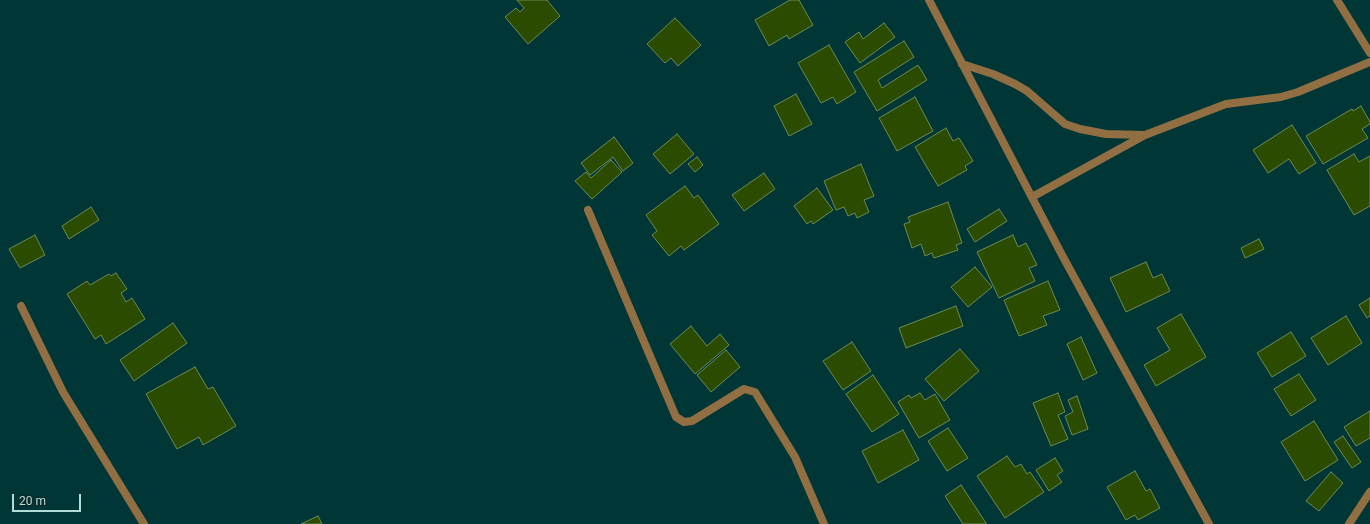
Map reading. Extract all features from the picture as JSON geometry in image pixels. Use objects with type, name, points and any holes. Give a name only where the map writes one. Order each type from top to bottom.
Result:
[{"type":"street","points":[[929,0],[1032,197],[1209,524]]},
{"type":"street","points":[[1337,0],[1370,53]]},
{"type":"street","points":[[1032,197],[1145,135],[1226,104],[1281,97],[1298,92],[1370,62]]},
{"type":"street","points":[[962,64],[993,74],[1015,84],[1027,91],[1065,124],[1080,130],[1106,134],[1145,135]]},
{"type":"street","points":[[588,210],[676,417],[684,422],[692,421],[744,389],[755,392],[795,457],[824,524]]},
{"type":"street","points":[[21,306],[63,392],[144,524]]},
{"type":"street","points":[[1349,524],[1370,492]]},
{"type":"building","points":[[517,0],[547,0],[560,16],[528,44],[505,17],[516,8],[520,12],[524,8]]},
{"type":"building","points":[[790,0],[799,0],[813,25],[789,39],[787,35],[769,46],[755,20]]},
{"type":"building","points":[[675,18],[701,45],[678,66],[671,58],[665,63],[647,44]]},
{"type":"building","points":[[884,23],[895,37],[860,63],[845,42],[859,32],[863,39]]},
{"type":"building","points":[[904,41],[914,57],[878,80],[882,88],[918,65],[927,80],[877,111],[854,72]]},
{"type":"building","points":[[829,45],[856,92],[837,104],[833,97],[821,103],[798,63]]},
{"type":"building","points":[[796,94],[812,124],[789,136],[774,106]]},
{"type":"building","points":[[915,97],[933,131],[897,151],[879,118]]},
{"type":"building","points":[[1361,106],[1370,122],[1370,124],[1362,129],[1368,138],[1323,164],[1306,136],[1352,109],[1353,111]]},
{"type":"building","points":[[1292,125],[1316,163],[1299,174],[1289,159],[1268,173],[1253,150]]},
{"type":"building","points":[[946,128],[953,141],[959,138],[973,161],[965,166],[967,170],[938,186],[915,147]]},
{"type":"building","points":[[677,134],[694,154],[670,174],[653,154]]},
{"type":"building","points":[[614,137],[633,163],[623,171],[613,157],[590,175],[581,163]]},
{"type":"building","points":[[1354,154],[1359,162],[1370,156],[1370,206],[1354,215],[1327,170]]},
{"type":"building","points":[[697,157],[703,165],[695,172],[688,164]]},
{"type":"building","points":[[611,160],[622,172],[592,199],[575,181],[586,172],[591,178]]},
{"type":"building","points":[[861,164],[874,196],[864,200],[869,212],[857,218],[855,213],[848,216],[844,207],[836,210],[824,181]]},
{"type":"building","points":[[764,173],[775,189],[744,211],[732,195]]},
{"type":"building","points":[[685,186],[694,198],[698,195],[719,224],[684,250],[681,246],[669,256],[652,235],[657,231],[646,215]]},
{"type":"building","points":[[817,188],[833,210],[813,224],[811,221],[807,224],[794,206]]},
{"type":"building","points":[[948,202],[962,243],[956,245],[958,250],[934,258],[932,253],[925,256],[921,244],[912,248],[904,224],[910,222],[908,217]]},
{"type":"building","points":[[91,207],[99,220],[69,239],[62,226]]},
{"type":"building","points":[[999,209],[1007,221],[975,242],[967,229]]},
{"type":"building","points":[[35,235],[45,255],[20,268],[9,249]]},
{"type":"building","points":[[1013,235],[1018,247],[1026,243],[1037,265],[1029,268],[1035,281],[999,298],[977,252]]},
{"type":"building","points":[[1259,239],[1264,249],[1245,258],[1241,248]]},
{"type":"building","points":[[1146,262],[1153,278],[1162,274],[1170,291],[1126,312],[1110,278]]},
{"type":"building","points":[[975,267],[992,287],[968,307],[951,287]]},
{"type":"building","points":[[116,273],[127,289],[121,293],[126,302],[132,298],[145,319],[106,344],[101,335],[95,339],[67,294],[87,281],[90,285],[109,274],[111,276]]},
{"type":"building","points":[[1048,281],[1060,310],[1043,316],[1047,325],[1019,336],[1004,300]]},
{"type":"building","points":[[1370,298],[1370,316],[1367,318],[1359,305]]},
{"type":"building","points":[[956,306],[963,326],[906,348],[899,328]]},
{"type":"building","points":[[1181,314],[1206,357],[1156,386],[1144,365],[1170,350],[1157,328]]},
{"type":"building","points":[[1346,316],[1362,343],[1328,365],[1311,338]]},
{"type":"building","points":[[173,323],[187,343],[134,381],[120,360]]},
{"type":"building","points":[[691,326],[707,346],[720,334],[729,345],[695,374],[670,344]]},
{"type":"building","points":[[1291,332],[1306,356],[1272,377],[1257,353]]},
{"type":"building","points":[[1081,337],[1097,373],[1083,380],[1067,344]]},
{"type":"building","points":[[852,342],[871,371],[843,390],[823,361]]},
{"type":"building","points":[[960,349],[979,371],[944,401],[925,379]]},
{"type":"building","points":[[726,350],[740,367],[711,392],[697,375]]},
{"type":"building","points":[[195,367],[208,389],[213,387],[236,426],[203,445],[199,437],[177,449],[146,394]]},
{"type":"building","points":[[1299,374],[1316,400],[1291,416],[1274,389]]},
{"type":"building","points":[[873,375],[899,414],[872,432],[846,394]]},
{"type":"building","points":[[920,393],[925,400],[935,394],[950,420],[919,438],[898,402],[909,395],[911,398]]},
{"type":"building","points":[[1058,393],[1065,412],[1058,415],[1068,439],[1051,446],[1033,403]]},
{"type":"building","points":[[1077,396],[1088,429],[1072,435],[1065,416],[1073,412],[1068,400]]},
{"type":"building","points":[[1370,411],[1370,438],[1356,446],[1344,427]]},
{"type":"building","points":[[1314,421],[1338,460],[1305,481],[1281,442]]},
{"type":"building","points":[[948,428],[968,458],[947,471],[928,441]]},
{"type":"building","points":[[903,430],[919,460],[878,483],[862,451]]},
{"type":"building","points":[[1343,436],[1361,462],[1352,468],[1334,442]]},
{"type":"building","points":[[1007,456],[1015,467],[1021,464],[1027,474],[1030,472],[1044,492],[1005,518],[977,476]]},
{"type":"building","points":[[1055,458],[1063,471],[1057,475],[1062,482],[1049,491],[1036,470]]},
{"type":"building","points":[[1135,471],[1146,491],[1150,489],[1160,508],[1138,520],[1135,515],[1126,520],[1107,487]]},
{"type":"building","points":[[1331,472],[1343,483],[1319,511],[1306,501]]},
{"type":"building","points":[[961,485],[986,524],[963,524],[945,496]]},
{"type":"building","points":[[318,516],[322,524],[301,524]]}]
